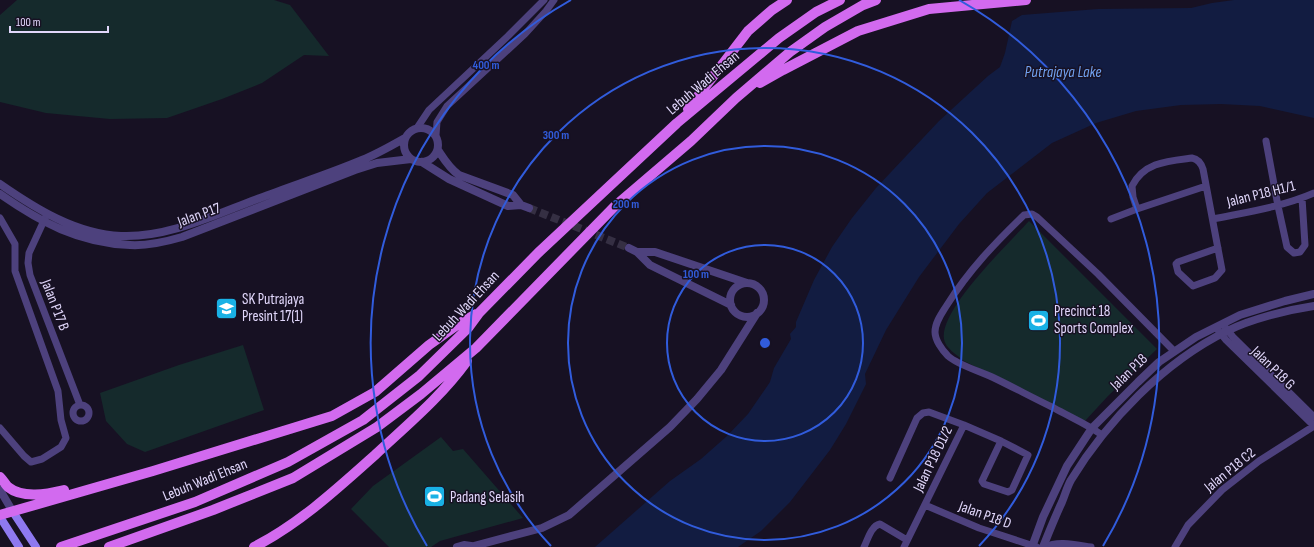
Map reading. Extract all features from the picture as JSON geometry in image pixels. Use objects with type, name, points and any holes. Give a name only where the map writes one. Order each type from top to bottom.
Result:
[{"type":"main road","points":[[677,123],[748,31],[772,10],[787,0]]},
{"type":"main road","name":"Lebuh Wadi Ehsan","points":[[60,547],[195,502],[288,462],[363,420],[419,376],[468,328],[479,313],[538,253],[677,123],[779,38],[816,12],[840,0]]},
{"type":"main road","name":"Lebuh Wadi Ehsan","points":[[109,547],[213,510],[293,478],[377,427],[421,394],[476,348],[615,206],[691,141],[736,98],[790,52],[825,27],[863,5],[876,0]]},
{"type":"main road","points":[[736,98],[783,70],[858,31],[929,9],[1022,0]]},
{"type":"main road","points":[[19,547],[0,516],[332,416],[375,392],[429,344],[460,323],[479,313]]},
{"type":"main road","points":[[254,547],[287,529],[347,480],[428,407],[459,372],[476,348]]},
{"type":"main road","points":[[0,477],[8,487],[16,491],[45,494],[153,471]]},
{"type":"main road","points":[[13,512],[36,547]]},
{"type":"street","points":[[544,0],[429,110],[417,128],[410,132],[405,138],[404,149],[411,159],[418,162],[432,159],[438,150],[436,135],[437,122],[447,106],[525,34],[554,0]]},
{"type":"street","points":[[417,128],[426,128],[436,135]]},
{"type":"street","name":"Jalan P17","points":[[0,184],[47,214],[82,228],[120,236],[140,235],[159,232],[189,224],[362,160],[405,138]]},
{"type":"street","points":[[1266,141],[1287,247],[1294,253],[1300,252],[1304,248],[1306,238],[1302,198]]},
{"type":"street","points":[[422,162],[449,179],[508,206],[525,207],[513,195],[459,175],[450,167],[438,150]]},
{"type":"street","points":[[1137,209],[1131,189],[1133,184],[1150,166],[1161,162],[1192,158],[1196,159],[1201,165],[1206,186],[1213,218],[1222,270],[1215,278],[1193,286],[1177,269],[1176,264],[1178,262],[1218,248]]},
{"type":"street","name":"Jalan P17","points":[[0,194],[43,222],[66,232],[99,241],[130,245],[161,242],[182,237],[355,170],[377,163],[411,159]]},
{"type":"street","points":[[1111,219],[1206,186]]},
{"type":"street","name":"Jalan P18 H1/1","points":[[1213,218],[1278,206],[1314,193]]},
{"type":"street","name":"Jalan P17 B","points":[[47,214],[29,253],[28,263],[30,275],[80,405]]},
{"type":"street","points":[[1102,435],[1092,428],[949,356],[938,342],[935,333],[940,316],[974,266],[1024,215],[1032,214],[1038,217],[1098,274],[1174,351]]},
{"type":"street","points":[[0,218],[15,244],[15,271],[58,391],[61,420],[66,438],[61,447],[42,459],[32,462],[24,456],[0,428]]},
{"type":"street","points":[[628,248],[637,252],[650,265],[731,305],[742,322],[744,332]]},
{"type":"street","points":[[457,547],[464,545],[471,547],[542,528],[570,515],[681,416],[721,370],[764,302],[762,292],[755,285],[655,252],[637,252]]},
{"type":"street","points":[[731,305],[731,294],[733,290],[737,286],[747,283]]},
{"type":"street","name":"Jalan P18","points":[[1034,547],[1043,517],[1067,466],[1092,428],[1159,362],[1183,344],[1219,325],[1285,300],[1314,294]]},
{"type":"street","name":"Jalan P18","points":[[1044,547],[1070,482],[1102,435],[1152,383],[1184,356],[1225,332],[1270,316],[1314,306]]},
{"type":"street","points":[[736,313],[749,317],[757,313]]},
{"type":"street","points":[[34,325],[47,321]]},
{"type":"street","name":"Jalan P18 G","points":[[1219,325],[1314,426]]},
{"type":"street","name":"Jalan P18 G","points":[[1225,332],[1314,417]]},
{"type":"street","points":[[80,405],[87,407],[89,412],[88,417],[84,420],[79,420],[75,417],[74,412],[75,408],[80,405]]},
{"type":"street","points":[[60,412],[74,412]]},
{"type":"street","name":"Jalan P18 D1/2","points":[[890,478],[917,418],[920,415],[929,412],[1001,441],[1028,455],[1012,490],[1008,492],[984,484],[982,481],[1001,441]]},
{"type":"street","name":"Jalan P18 D1/2","points":[[904,547],[964,425]]},
{"type":"street","name":"Jalan P18 C2","points":[[1175,547],[1188,525],[1222,490],[1259,461],[1314,426]]},
{"type":"street","points":[[0,490],[13,512]]},
{"type":"street","name":"Jalan P18 D","points":[[925,505],[979,528],[1034,547]]},
{"type":"street","points":[[864,547],[873,528],[880,524],[907,540]]},
{"type":"street","points":[[1044,547],[1058,544],[1091,547]]},
{"type":"green space","points":[[17,0],[274,0],[290,5],[329,56],[304,55],[262,83],[167,118],[110,119],[46,113],[0,102],[0,15]]},
{"type":"green space","name":"Precinct 18 Sports Complex","points":[[1029,221],[1157,349],[1108,396],[1085,421],[964,361],[952,351],[944,339],[945,327],[952,311],[963,295],[992,260]]},
{"type":"green space","points":[[243,345],[264,410],[145,452],[127,444],[106,421],[100,393],[179,365]]},
{"type":"green space","name":"Padang Selasih","points":[[441,437],[453,451],[463,449],[523,518],[440,541],[431,547],[389,547],[351,509],[373,486]]},
{"type":"water","name":"Putrajaya Lake","points":[[1234,0],[1314,0],[1314,118],[1260,106],[1221,104],[1181,105],[1136,111],[1096,123],[1052,143],[987,193],[959,224],[919,277],[886,330],[865,374],[866,384],[846,424],[830,450],[790,502],[761,531],[738,547],[595,547],[670,481],[701,459],[727,436],[748,414],[770,382],[774,368],[791,339],[790,334],[796,327],[796,322],[814,280],[832,247],[852,218],[876,188],[939,121],[988,76],[1000,67],[1005,53],[1012,21],[1022,15],[1098,9],[1191,8]]},
{"type":"tunnel","points":[[529,208],[629,248]]},
{"type":"place","name":"SK Putrajaya Presint 17(1)","points":[[226,308]]},
{"type":"place","name":"Precinct 18 Sports Complex","points":[[1038,320]]},
{"type":"place","name":"Padang Selasih","points":[[434,497]]}]
